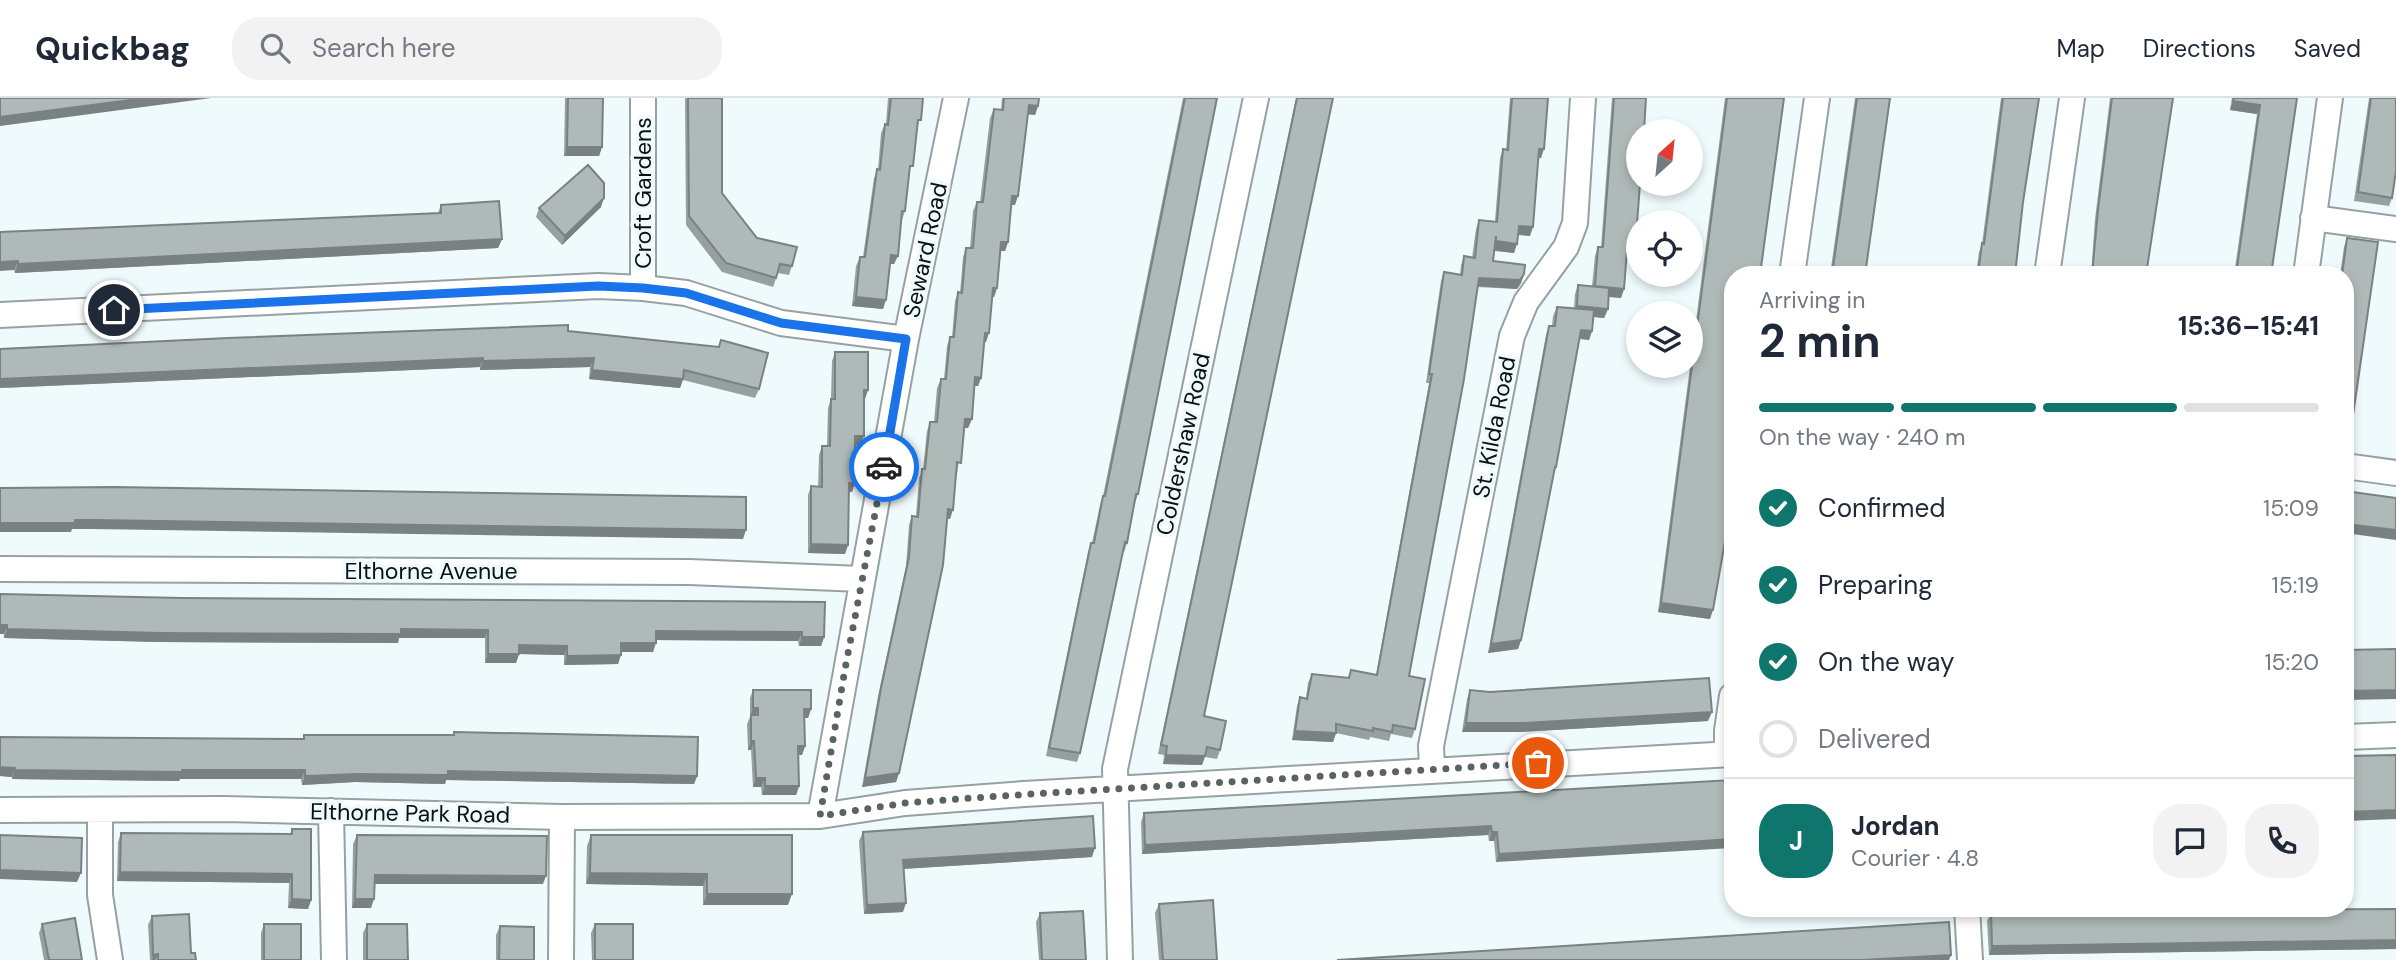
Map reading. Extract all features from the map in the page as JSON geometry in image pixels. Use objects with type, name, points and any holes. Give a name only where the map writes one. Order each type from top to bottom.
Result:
[{"type":"street","name":"Croft Gardens","points":[[643,98],[643,288]]},
{"type":"street","name":"Seward Road","points":[[820,816],[906,339],[956,98]]},
{"type":"street","name":"Coldershaw Road","points":[[1120,960],[1115,769],[1256,98]]},
{"type":"street","name":"St. Kilda Road","points":[[1432,769],[1432,746],[1512,336],[1526,302],[1566,247],[1575,223],[1583,98]]},
{"type":"street","points":[[1793,266],[1817,98]]},
{"type":"street","points":[[2048,266],[2071,98]]},
{"type":"street","points":[[2306,266],[2330,98]]},
{"type":"street","points":[[2313,218],[2396,229]]},
{"type":"street","points":[[0,315],[598,286],[686,293],[781,323],[906,339]]},
{"type":"street","points":[[2354,468],[2396,473]]},
{"type":"street","name":"Elthorne Avenue","points":[[0,569],[689,572],[862,579]]},
{"type":"street","points":[[2354,737],[2396,736]]},
{"type":"street","name":"Elthorne Park Road","points":[[0,810],[224,808],[562,817],[820,816],[905,803],[1432,769],[1724,754]]},
{"type":"street","points":[[100,811],[100,895],[110,960]]},
{"type":"street","points":[[331,811],[334,960]]},
{"type":"street","points":[[561,960],[562,817]]},
{"type":"street","points":[[1968,917],[1970,960]]},
{"type":"building","points":[[0,98],[146,98],[0,117]]},
{"type":"building","points":[[568,98],[603,98],[602,147],[567,147]]},
{"type":"building","points":[[688,98],[722,98],[722,193],[757,238],[797,247],[792,266],[780,264],[776,278],[726,263],[689,216]]},
{"type":"building","points":[[891,98],[923,98],[913,166],[910,166],[905,211],[902,211],[898,256],[891,255],[886,300],[856,297],[860,257],[865,257],[877,169],[880,170]]},
{"type":"building","points":[[1004,98],[1039,98],[1038,106],[1029,105],[1018,196],[1012,196],[1008,242],[1001,242],[997,288],[993,288],[989,333],[985,333],[981,378],[975,377],[972,419],[965,419],[961,463],[957,462],[953,510],[948,509],[943,565],[899,773],[865,778],[909,557],[912,516],[918,517],[930,422],[937,422],[941,379],[946,379],[950,337],[954,337],[958,292],[962,293],[966,248],[973,248],[977,202],[983,202],[994,109],[1003,110]]},
{"type":"building","points":[[1185,98],[1217,98],[1138,494],[1127,543],[1125,542],[1080,753],[1049,748],[1091,543],[1094,543],[1105,496]]},
{"type":"building","points":[[1297,98],[1333,98],[1204,716],[1226,721],[1220,750],[1207,747],[1205,756],[1166,755],[1167,746],[1161,745]]},
{"type":"building","points":[[1512,98],[1548,98],[1544,149],[1539,149],[1533,227],[1519,226],[1517,244],[1496,241],[1496,236],[1493,261],[1525,265],[1520,280],[1479,278],[1464,379],[1409,676],[1425,679],[1415,729],[1393,725],[1392,732],[1373,728],[1373,731],[1336,724],[1336,733],[1295,731],[1300,697],[1307,699],[1312,674],[1349,678],[1351,670],[1377,675],[1432,374],[1429,374],[1444,272],[1462,275],[1464,256],[1475,258],[1479,220],[1497,222],[1503,149],[1508,150]]},
{"type":"building","points":[[1614,98],[1646,98],[1645,119],[1626,119],[1626,196],[1639,196],[1638,210],[1626,210],[1624,289],[1595,286],[1598,247],[1603,247]]},
{"type":"building","points":[[1727,98],[1784,98],[1761,266],[1724,266],[1724,547],[1713,610],[1661,603],[1690,378],[1703,378],[1703,301],[1700,301]]},
{"type":"building","points":[[1857,98],[1890,98],[1866,266],[1833,266]]},
{"type":"building","points":[[2003,98],[2039,98],[2016,266],[1979,266],[1982,243],[1984,244]]},
{"type":"building","points":[[2112,98],[2173,98],[2147,266],[2093,266]]},
{"type":"building","points":[[2234,98],[2297,98],[2272,266],[2237,266],[2260,105],[2233,101]]},
{"type":"building","points":[[2371,98],[2396,98],[2396,171],[2392,198],[2358,192]]},
{"type":"building","points":[[588,165],[604,183],[604,198],[565,236],[539,208]]},
{"type":"building","points":[[499,201],[502,239],[18,264],[18,261],[0,262],[0,232],[441,213],[441,205]]},
{"type":"building","points":[[2347,238],[2378,242],[2354,408],[2354,266],[2343,266]]},
{"type":"building","points":[[1578,285],[1609,288],[1608,309],[1577,306]]},
{"type":"building","points":[[1557,307],[1594,310],[1592,331],[1581,330],[1521,640],[1491,644],[1549,326],[1555,326]]},
{"type":"building","points":[[568,325],[568,331],[719,347],[721,340],[768,353],[759,389],[684,370],[683,379],[592,370],[594,358],[483,361],[483,358],[0,379],[0,349]]},
{"type":"building","points":[[835,352],[868,352],[868,390],[864,390],[864,436],[855,436],[855,483],[849,483],[848,545],[811,544],[811,486],[822,487],[822,446],[830,446],[831,399],[835,399]]},
{"type":"building","points":[[114,487],[746,497],[746,530],[95,520],[75,520],[75,523],[0,523],[0,488]]},
{"type":"building","points":[[2354,492],[2396,498],[2396,530],[2354,525]]},
{"type":"building","points":[[0,594],[182,598],[825,602],[824,637],[802,637],[802,632],[656,631],[656,643],[621,643],[621,655],[567,656],[567,646],[519,645],[519,654],[488,654],[488,630],[401,629],[401,634],[7,629],[7,625],[0,625]]},
{"type":"building","points":[[2396,649],[2396,690],[2354,691],[2354,650]]},
{"type":"building","points":[[1709,678],[1712,712],[1524,723],[1466,723],[1470,690],[1490,692]]},
{"type":"building","points":[[753,690],[811,690],[811,709],[804,709],[805,746],[798,746],[799,786],[765,786],[765,778],[756,778],[751,715],[758,715],[758,708],[753,708]]},
{"type":"building","points":[[454,732],[698,737],[697,776],[448,771],[448,775],[305,776],[305,770],[182,772],[15,770],[0,767],[0,737],[304,739],[304,735],[454,735]]},
{"type":"building","points":[[2396,755],[2396,810],[2354,812],[2354,756]]},
{"type":"building","points":[[1724,780],[1724,840],[1499,854],[1497,832],[1492,832],[1491,826],[1145,845],[1144,813]]},
{"type":"building","points":[[1093,816],[1095,848],[903,860],[906,903],[867,905],[863,832]]},
{"type":"building","points":[[292,829],[311,829],[311,900],[292,899],[292,874],[120,872],[121,833],[292,834]]},
{"type":"building","points":[[0,835],[82,838],[81,873],[0,870]]},
{"type":"building","points":[[357,835],[547,836],[546,876],[375,875],[374,899],[355,899]]},
{"type":"building","points":[[591,835],[792,835],[792,894],[707,894],[707,874],[590,873]]},
{"type":"building","points":[[1213,900],[1217,960],[1163,960],[1159,904]]},
{"type":"building","points":[[2354,909],[2396,909],[2396,940],[1992,946],[1991,917],[2354,917]]},
{"type":"building","points":[[1083,911],[1086,960],[1042,960],[1040,913]]},
{"type":"building","points":[[189,914],[191,953],[195,953],[196,960],[158,960],[158,954],[153,955],[152,916]]},
{"type":"building","points":[[75,918],[82,960],[49,960],[42,924]]},
{"type":"building","points":[[1949,922],[1951,955],[1862,960],[1337,960]]},
{"type":"building","points":[[264,924],[301,924],[301,960],[264,960]]},
{"type":"building","points":[[367,924],[407,924],[408,960],[367,960]]},
{"type":"building","points":[[595,924],[633,924],[633,960],[595,960]]},
{"type":"building","points":[[500,926],[534,927],[534,960],[499,960]]},
{"type":"way so far","points":[[884,467],[820,816],[905,803],[1538,763]]},
{"type":"route","points":[[114,310],[598,286],[686,293],[781,323],[906,339],[884,467]]}]
